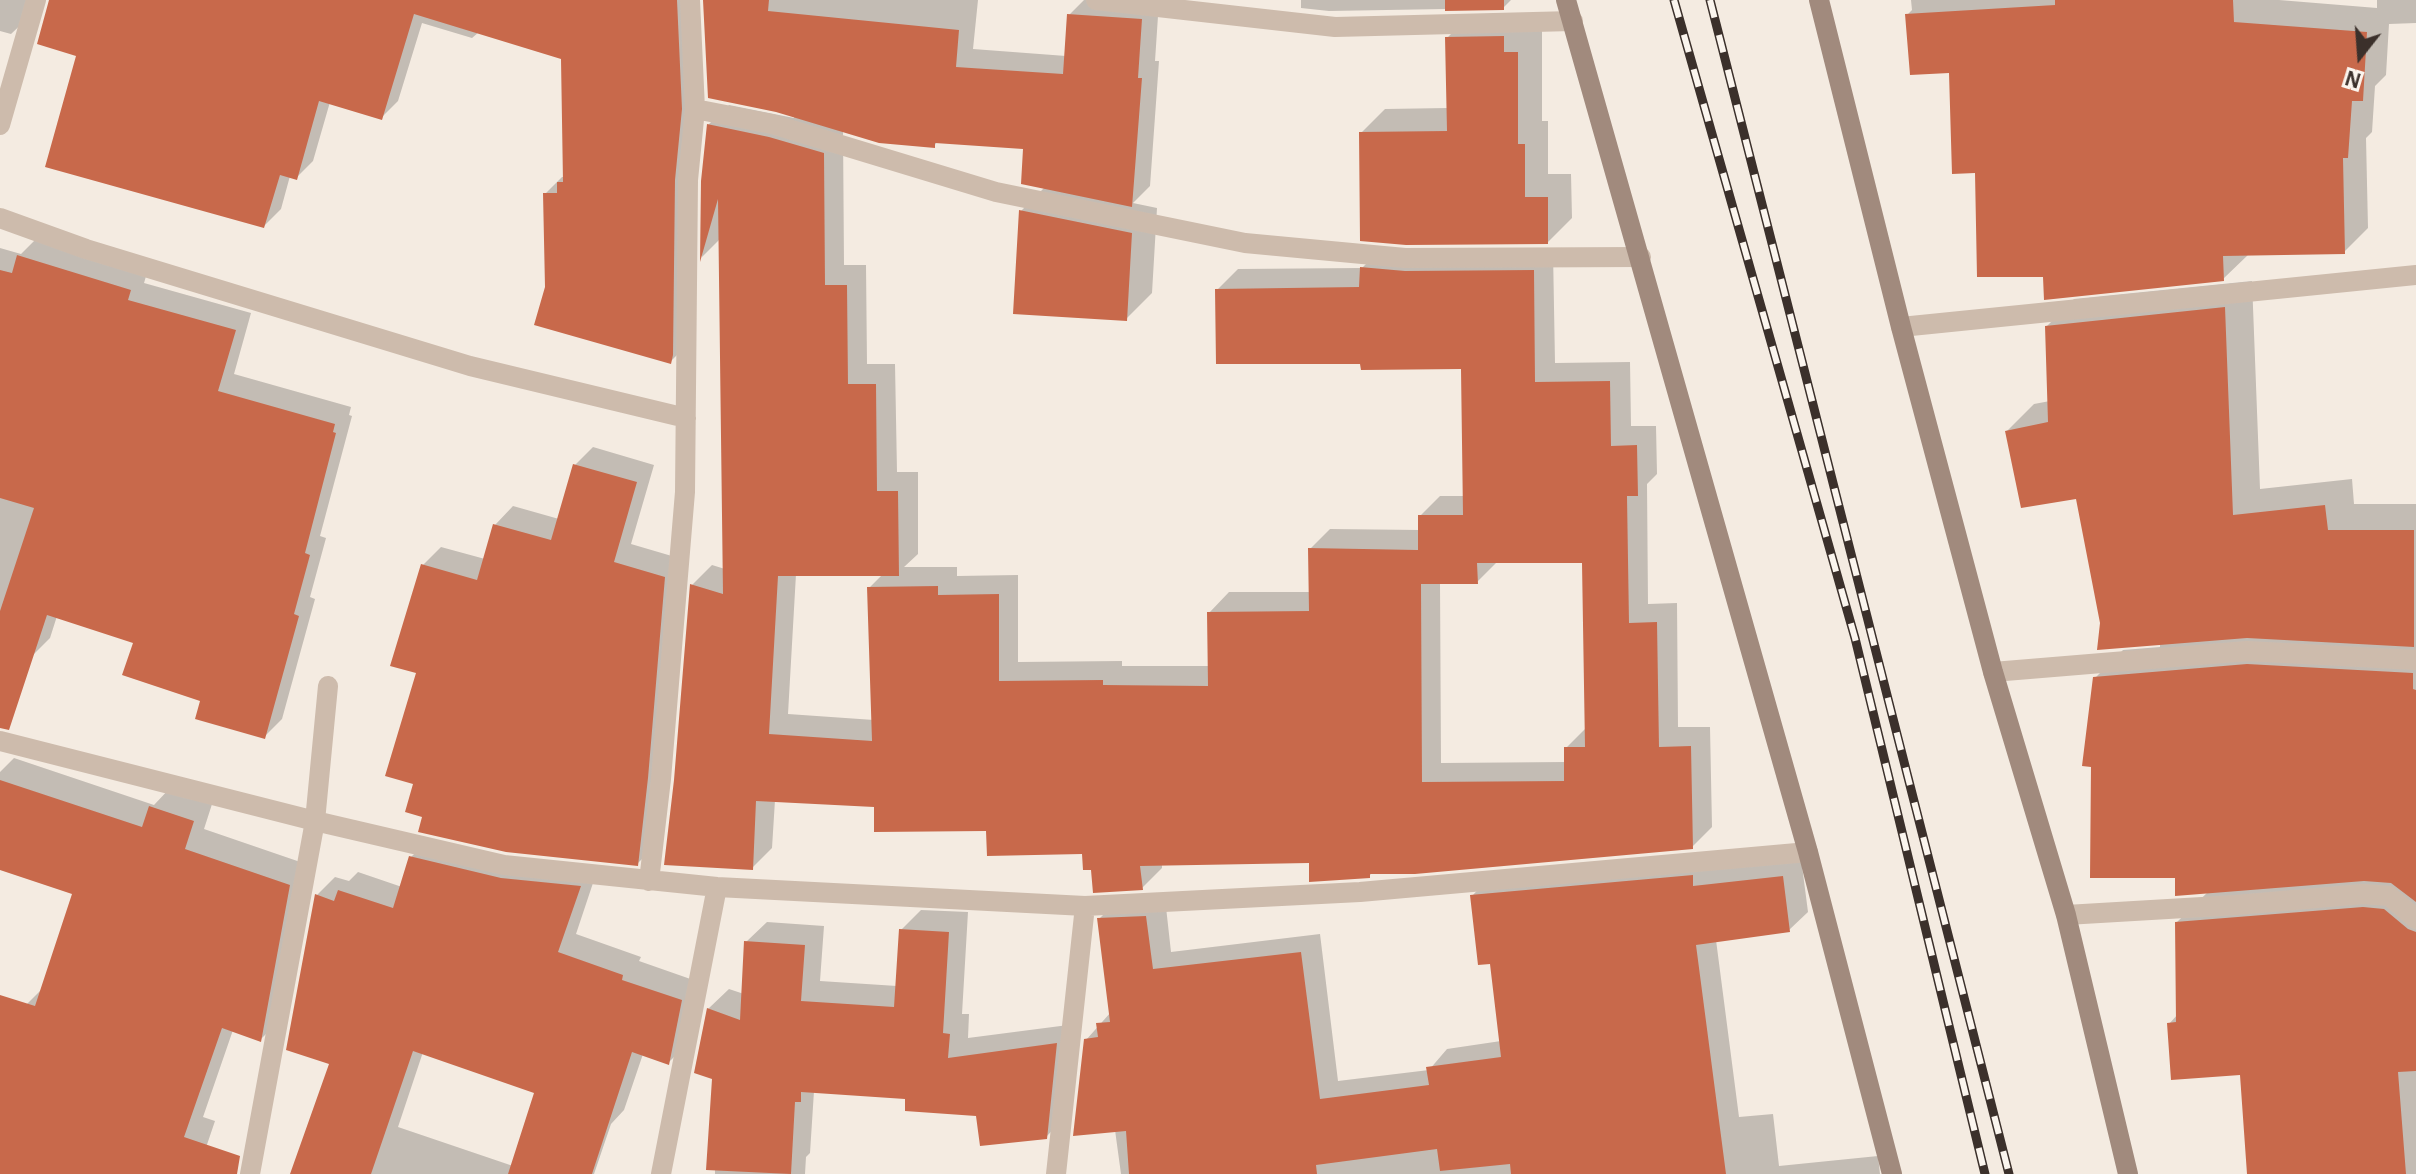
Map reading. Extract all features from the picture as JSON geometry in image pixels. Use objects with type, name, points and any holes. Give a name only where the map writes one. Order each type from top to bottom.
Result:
[{"type":"main road","points":[[1566,0],[1808,852],[1892,1174]]},
{"type":"main road","points":[[1819,0],[1901,327],[1993,672],[2066,915],[2128,1174]]},
{"type":"street","points":[[0,125],[36,0]]},
{"type":"street","points":[[649,881],[661,779],[685,492],[688,180],[695,109],[690,0]]},
{"type":"street","points":[[1096,0],[1335,27],[1573,21]]},
{"type":"street","points":[[695,109],[772,124],[996,192],[1245,243],[1405,258],[1641,257]]},
{"type":"street","points":[[0,218],[86,249],[470,366],[686,418]]},
{"type":"street","points":[[1901,327],[2416,275]]},
{"type":"street","points":[[1993,672],[2247,651],[2416,660]]},
{"type":"street","points":[[250,1174],[315,821],[328,686]]},
{"type":"street","points":[[0,741],[315,821],[504,865],[717,887],[1085,906],[1360,892],[1808,852]]},
{"type":"street","points":[[661,1174],[717,887]]},
{"type":"street","points":[[2066,915],[2363,894],[2389,896],[2416,919]]},
{"type":"street","points":[[1056,1174],[1085,906]]},
{"type":"building","points":[[49,0],[677,0],[682,109],[675,180],[671,364],[534,325],[545,287],[543,193],[557,193],[557,182],[563,182],[561,59],[414,14],[382,120],[319,101],[297,180],[280,175],[264,228],[45,167],[76,56],[37,44]]},
{"type":"building","points":[[703,0],[769,0],[768,11],[959,30],[956,67],[1063,74],[1067,14],[1142,19],[1138,78],[1142,78],[1132,207],[1021,184],[1023,149],[935,143],[935,148],[879,143],[776,112],[708,98]]},
{"type":"building","points":[[1445,0],[1504,0],[1504,10],[1445,11]]},
{"type":"building","points":[[2055,0],[2233,0],[2234,22],[2367,32],[2363,101],[2352,101],[2348,158],[2343,158],[2345,254],[2223,256],[2224,281],[2044,300],[2043,277],[1977,277],[1975,173],[1952,174],[1949,73],[1910,75],[1905,14],[2055,5]]},
{"type":"building","points":[[1504,36],[1504,52],[1518,52],[1518,144],[1525,144],[1525,197],[1548,197],[1548,244],[1406,245],[1360,241],[1359,132],[1447,131],[1445,37]]},
{"type":"building","points":[[707,124],[824,153],[825,285],[847,285],[848,384],[876,384],[877,491],[898,491],[899,576],[778,576],[769,734],[872,741],[867,587],[938,586],[938,595],[999,594],[999,681],[1103,680],[1103,685],[1208,686],[1207,612],[1309,611],[1308,548],[1418,550],[1418,515],[1463,515],[1461,369],[1361,370],[1360,364],[1216,364],[1215,289],[1359,287],[1360,267],[1405,271],[1534,270],[1535,382],[1610,381],[1611,446],[1637,445],[1638,496],[1627,496],[1629,623],[1657,622],[1659,747],[1691,746],[1693,849],[1415,874],[1370,874],[1370,878],[1309,882],[1309,863],[1140,866],[1143,890],[1093,893],[1091,870],[1083,870],[1082,854],[987,856],[986,831],[874,832],[874,807],[756,801],[753,870],[664,865],[690,584],[723,594],[718,199],[700,262],[701,181]],"holes":[[[1477,563],[1582,563],[1585,747],[1564,747],[1564,781],[1422,782],[1421,584],[1478,584]]]},
{"type":"building","points":[[1019,210],[1132,233],[1127,321],[1013,314]]},
{"type":"building","points":[[17,255],[131,290],[128,300],[236,330],[218,391],[335,424],[333,432],[336,433],[305,553],[310,555],[294,614],[299,616],[265,739],[195,719],[200,701],[122,675],[133,643],[47,615],[9,730],[0,728],[0,611],[34,508],[0,498],[0,270],[12,273]]},
{"type":"building","points":[[2225,307],[2233,515],[2325,505],[2328,530],[2414,530],[2414,647],[2247,638],[2097,650],[2100,623],[2076,499],[2021,508],[2005,431],[2048,422],[2045,326]]},
{"type":"building","points":[[573,464],[637,482],[614,562],[665,577],[638,866],[506,852],[418,832],[422,817],[405,812],[413,784],[385,776],[416,673],[390,666],[421,564],[477,580],[493,524],[551,540]]},
{"type":"building","points":[[2247,664],[2413,673],[2413,689],[2416,690],[2416,902],[2391,883],[2364,881],[2175,896],[2175,878],[2090,878],[2091,767],[2082,766],[2093,677]]},
{"type":"building","points":[[0,780],[142,827],[149,806],[194,821],[185,849],[290,885],[261,1042],[222,1028],[184,1137],[240,1156],[237,1174],[0,1174],[0,995],[35,1006],[72,894],[0,870]]},
{"type":"building","points":[[409,856],[501,878],[581,886],[558,952],[623,975],[622,980],[682,1000],[669,1065],[632,1052],[592,1174],[508,1174],[534,1093],[413,1051],[371,1174],[290,1174],[329,1064],[286,1050],[315,894],[334,901],[338,890],[393,908]]},
{"type":"building","points":[[1693,875],[1693,886],[1783,876],[1790,932],[1696,945],[1726,1174],[1511,1174],[1510,1164],[1440,1171],[1437,1149],[1316,1165],[1317,1174],[1129,1174],[1126,1131],[1073,1136],[1084,1039],[1098,1037],[1096,1023],[1110,1022],[1097,918],[1146,916],[1153,969],[1301,952],[1320,1099],[1429,1085],[1426,1067],[1501,1057],[1490,964],[1478,965],[1470,895]]},
{"type":"building","points":[[2363,907],[2384,909],[2416,932],[2416,1071],[2398,1072],[2406,1174],[2247,1174],[2240,1075],[2171,1080],[2167,1023],[2176,1022],[2175,922]]},
{"type":"building","points":[[899,929],[949,932],[943,1033],[950,1034],[948,1058],[1057,1043],[1047,1139],[980,1146],[976,1116],[905,1111],[905,1099],[801,1092],[801,1102],[795,1102],[791,1174],[706,1170],[712,1079],[694,1073],[707,1008],[740,1020],[744,941],[805,945],[801,1001],[894,1007]]},
{"type":"railway","points":[[1674,0],[1855,638],[1985,1174]]},
{"type":"railway","points":[[1710,0],[2009,1174]]}]
